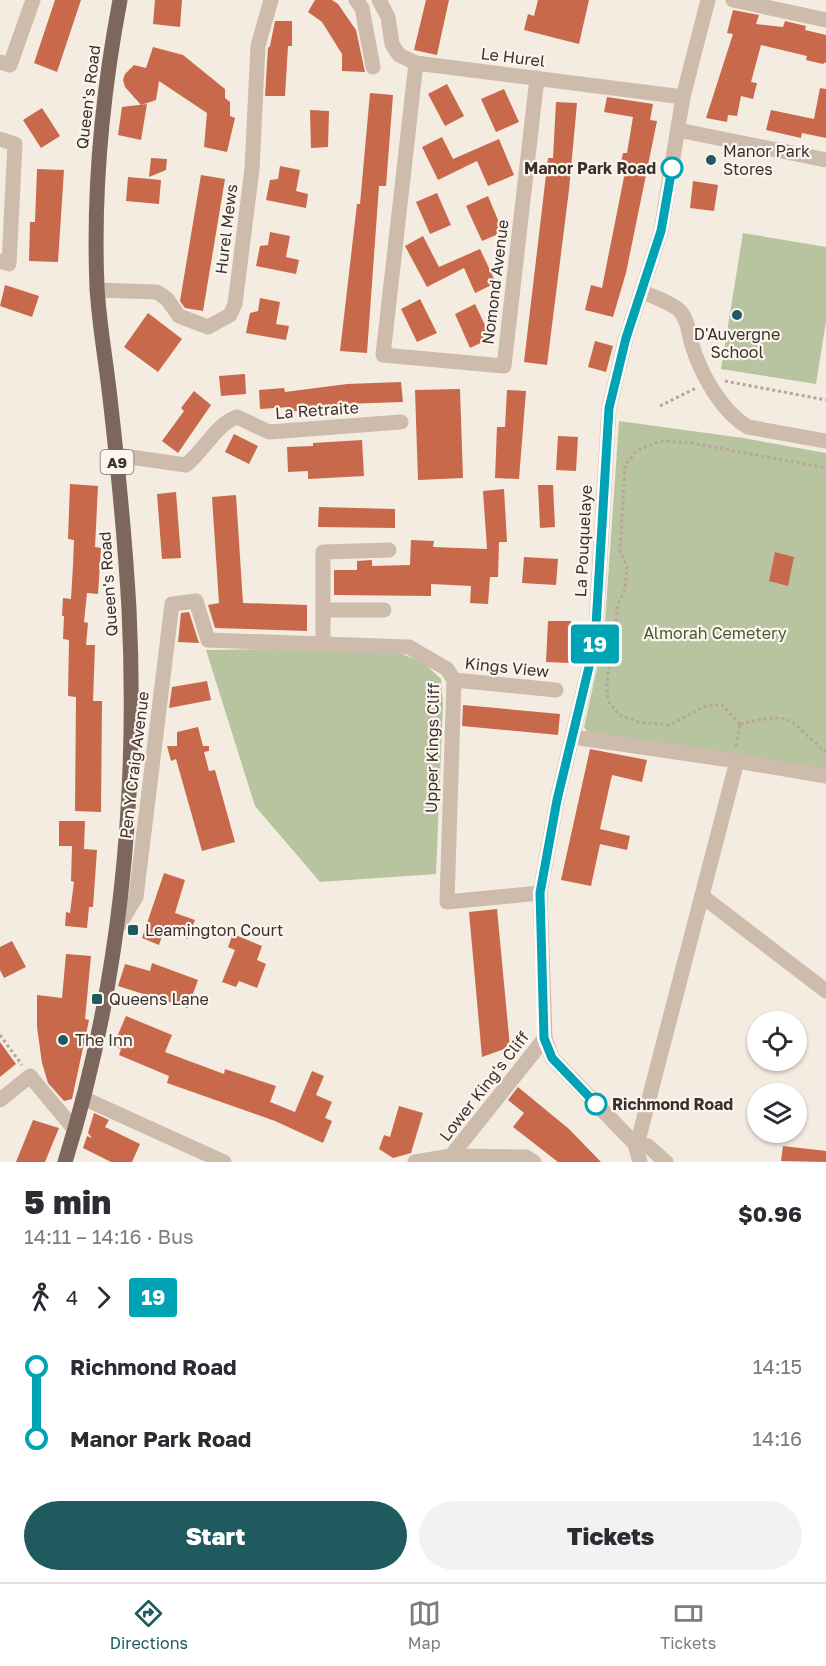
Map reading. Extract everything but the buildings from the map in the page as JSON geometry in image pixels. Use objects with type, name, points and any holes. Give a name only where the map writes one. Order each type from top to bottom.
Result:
[{"type":"main road","name":"Queen's Road","points":[[65,1162],[83,1098],[119,925],[131,781],[129,610],[116,455],[97,290],[95,196],[100,141],[120,0]]},
{"type":"street","points":[[0,62],[10,65],[33,0]]},
{"type":"street","name":"Hurel Mews","points":[[97,290],[157,291],[167,299],[178,316],[208,327],[230,315],[235,304],[252,169],[258,46],[271,0]]},
{"type":"street","points":[[356,0],[362,8],[373,67]]},
{"type":"street","points":[[379,0],[388,17],[392,44],[399,55],[416,63]]},
{"type":"street","name":"La Pouquelaye","points":[[640,1162],[635,1144],[552,1058],[544,1038],[540,893],[557,800],[595,642],[609,408],[626,338],[643,292],[661,231],[683,97],[708,0]]},
{"type":"street","points":[[733,0],[826,20]]},
{"type":"street","name":"Nomond Avenue","points":[[416,63],[383,355],[504,366],[537,78]]},
{"type":"street","name":"Le Hurel","points":[[416,63],[683,97]]},
{"type":"street","points":[[678,130],[826,160]]},
{"type":"street","points":[[0,139],[15,144],[9,264],[0,261]]},
{"type":"street","points":[[643,292],[678,309],[687,322],[692,345],[707,382],[738,421],[748,427],[826,441]]},
{"type":"street","name":"La Retraite","points":[[116,455],[186,465],[199,455],[228,420],[237,417],[269,432],[401,422]]},
{"type":"street","points":[[323,644],[323,552],[390,550]]},
{"type":"street","name":"Upper Kings Cliff","points":[[172,604],[196,601],[208,640],[409,647],[447,669],[454,680],[447,902],[540,893]]},
{"type":"street","name":"Pen Y Craig Avenue","points":[[119,925],[136,897],[172,604]]},
{"type":"street","points":[[323,610],[384,610]]},
{"type":"street","name":"Kings View","points":[[454,680],[556,690]]},
{"type":"street","points":[[573,736],[826,776]]},
{"type":"street","points":[[666,1162],[648,1146],[635,1144],[639,1137],[736,761]]},
{"type":"street","points":[[702,896],[826,991]]},
{"type":"street","name":"Lower King's Cliff","points":[[416,1162],[452,1156],[544,1038]]},
{"type":"street","points":[[0,1100],[30,1076],[75,1130]]},
{"type":"street","points":[[83,1098],[224,1162]]},
{"type":"street","points":[[512,1143],[530,1160]]},
{"type":"street","points":[[452,1156],[530,1160]]},
{"type":"path","points":[[660,406],[707,382],[722,380],[826,400]]},
{"type":"path","points":[[740,724],[722,705],[707,705],[670,725],[638,722],[619,715],[608,701],[607,681],[618,604],[625,590],[627,566],[620,552],[625,466],[636,451],[660,441],[692,443],[826,468]]},
{"type":"path","points":[[740,724],[779,716],[795,722],[826,752]]},
{"type":"path","points":[[736,761],[734,754],[740,724]]},
{"type":"path","points":[[0,1035],[30,1076]]},
{"type":"green space","points":[[743,233],[826,247],[826,321],[816,384],[721,369]]},
{"type":"green space","name":"Almorah Cemetery","points":[[619,421],[743,438],[826,453],[826,769],[588,733],[584,727],[604,637]]},
{"type":"green space","points":[[276,649],[402,654],[423,662],[441,679],[443,704],[436,874],[320,882],[255,806],[206,650]]},
{"type":"bus line","name":"19","points":[[596,1104],[552,1058],[544,1038],[546,1013],[540,893],[557,800],[595,642],[609,408],[626,338],[643,292],[661,231],[672,168]]},
{"type":"place","name":"Manor Park Stores","points":[[711,160]]},
{"type":"place","name":"Manor Park Road","points":[[672,168]]},
{"type":"place","name":"D'Auvergne School","points":[[737,315]]},
{"type":"place","name":"Leamington Court","points":[[133,930]]},
{"type":"place","name":"Queens Lane","points":[[97,999]]},
{"type":"place","name":"The Inn","points":[[63,1040]]},
{"type":"place","name":"Richmond Road","points":[[596,1104]]}]
